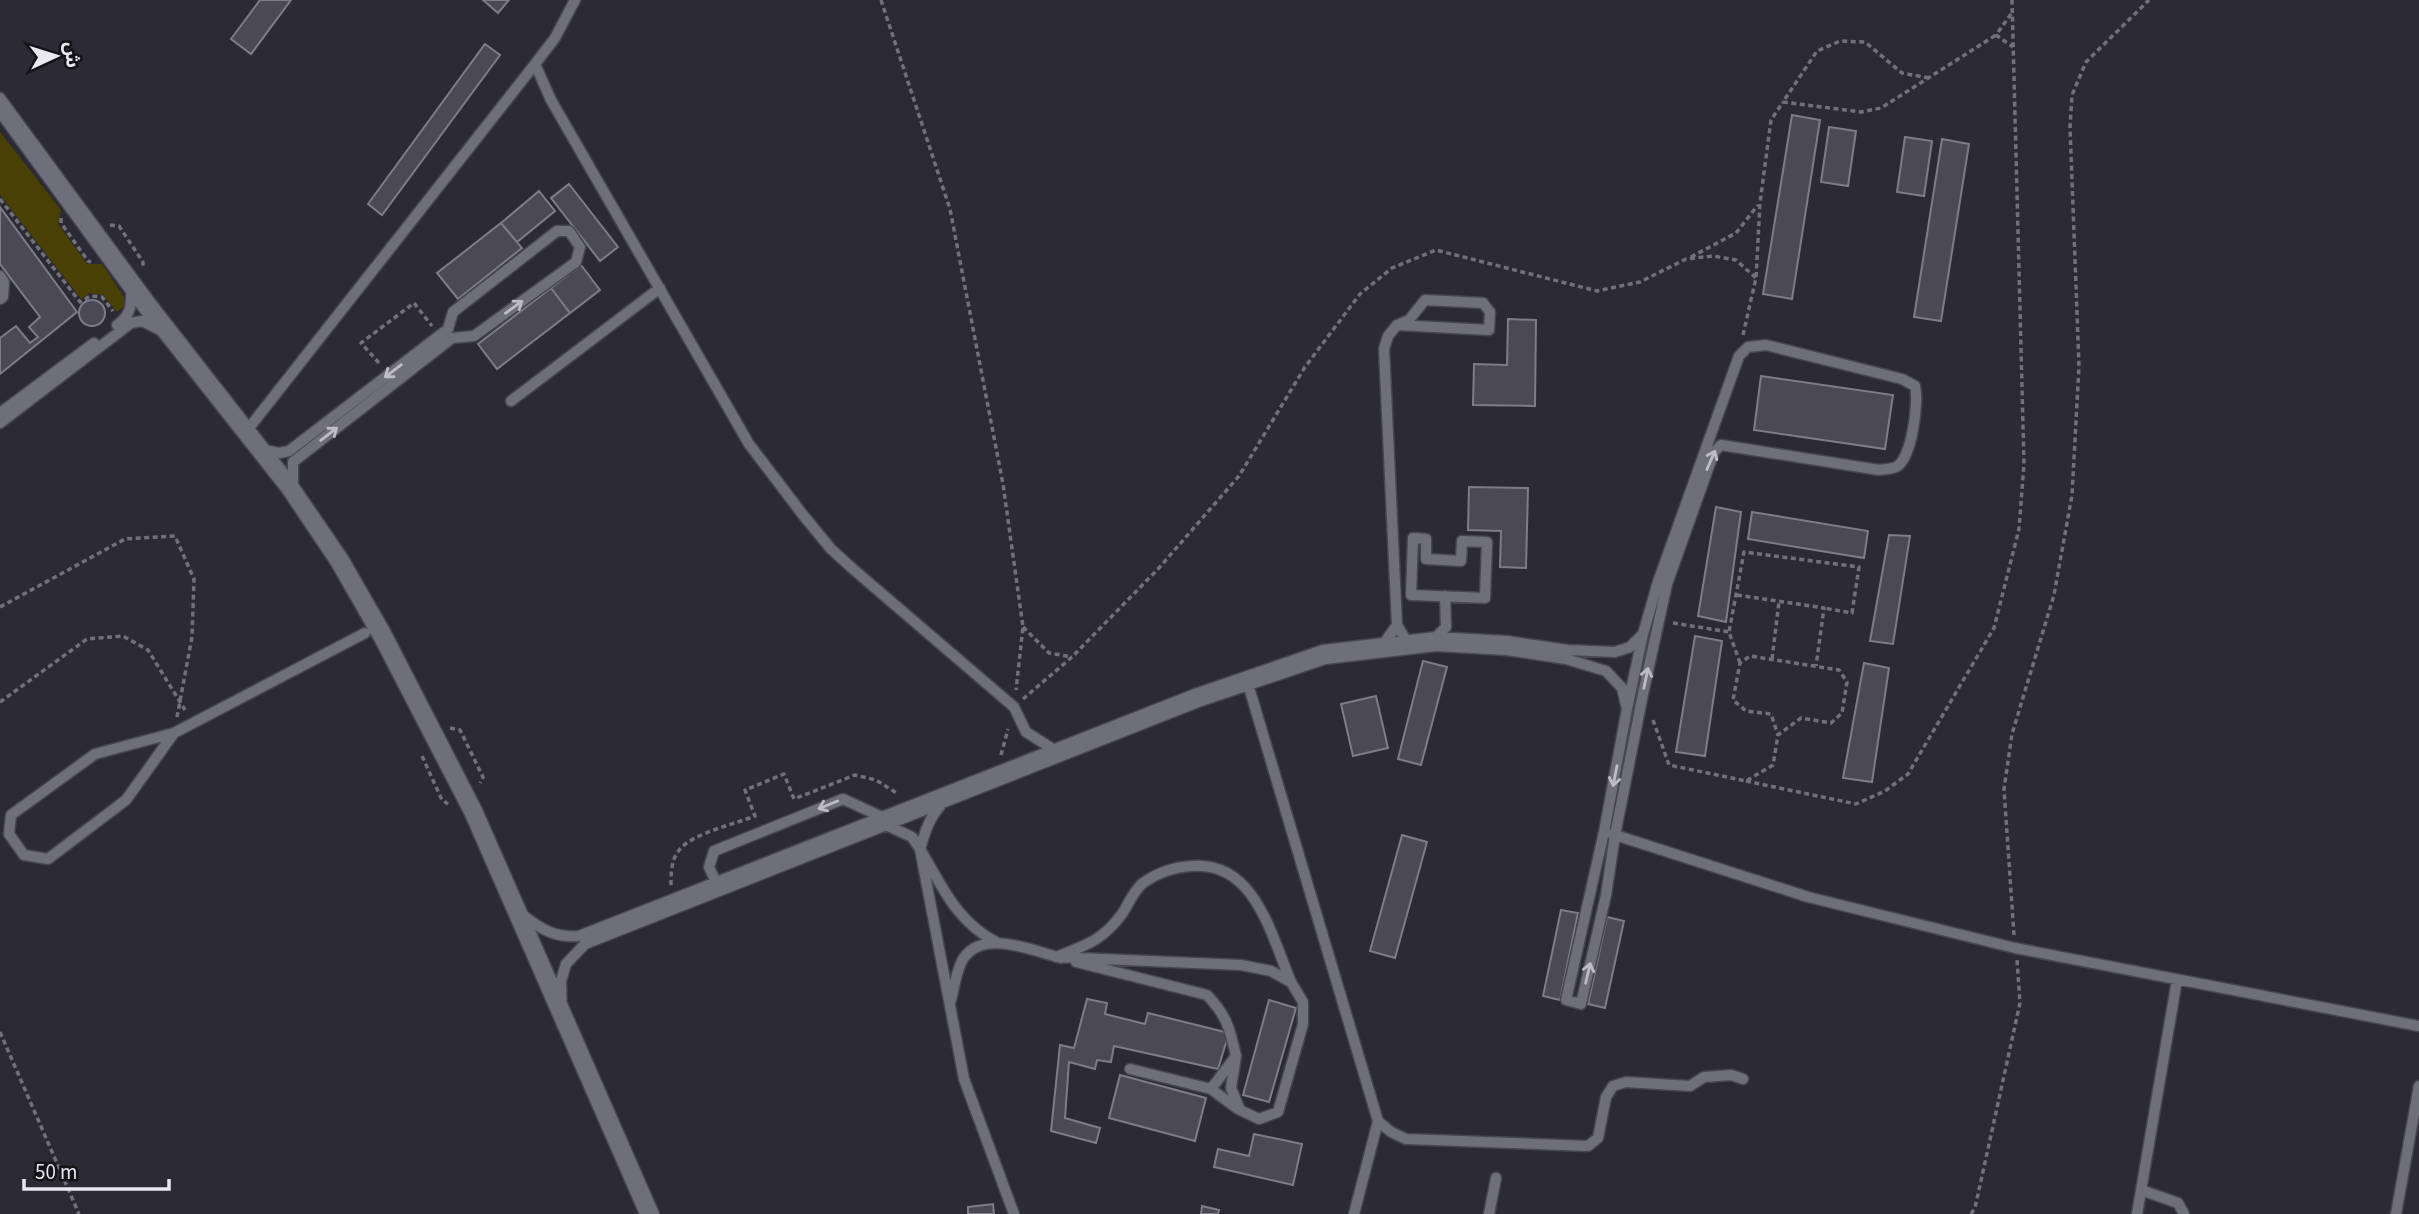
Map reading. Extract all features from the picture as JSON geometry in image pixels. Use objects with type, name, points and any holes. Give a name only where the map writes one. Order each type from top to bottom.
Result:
[{"type":"lane","points":[[249,428],[555,38],[575,0]]},
{"type":"lane","points":[[535,64],[551,100],[749,444],[831,549],[1014,708],[1026,732],[1053,750]]},
{"type":"lane","points":[[0,97],[151,303],[293,485],[343,558],[385,631],[477,810],[654,1214]]},
{"type":"lane","points":[[0,111],[161,330],[286,490],[336,563],[379,638],[470,814],[645,1214]]},
{"type":"lane","points":[[265,450],[279,453],[289,451],[448,330],[453,312],[557,230],[569,231],[580,247],[576,262],[474,336],[452,338],[293,462],[293,485]]},
{"type":"lane","points":[[0,276],[4,282],[3,297],[0,299]]},
{"type":"lane","points":[[510,401],[660,288]]},
{"type":"lane","points":[[0,413],[125,319],[132,306],[131,290]]},
{"type":"lane","points":[[1397,325],[1489,330],[1490,312],[1483,303],[1424,300],[1409,320],[1397,325],[1388,336],[1384,349],[1398,625],[1406,640]]},
{"type":"lane","points":[[0,423],[131,323],[142,321],[161,330]]},
{"type":"lane","points":[[1659,621],[1610,834],[1566,1000],[1581,1004],[1606,895],[1610,834],[1627,709],[1643,634],[1658,582],[1739,356],[1748,347],[1766,345],[1902,379],[1915,386],[1918,399],[1907,455],[1898,466],[1880,470],[1721,445],[1714,452],[1688,524],[1667,584],[1659,621]]},
{"type":"lane","points":[[1413,538],[1426,539],[1426,559],[1461,561],[1462,541],[1487,542],[1485,598],[1445,596],[1411,594],[1413,538]]},
{"type":"lane","points":[[1445,596],[1446,626],[1456,638]]},
{"type":"lane","points":[[365,633],[366,615]]},
{"type":"lane","points":[[1385,642],[1398,625]]},
{"type":"lane","points":[[1436,637],[1446,626]]},
{"type":"lane","points":[[174,733],[127,800],[48,859],[24,855],[9,834],[11,815],[95,754],[174,733],[365,633],[379,638]]},
{"type":"lane","points":[[562,1025],[561,981],[566,964],[585,944],[731,886],[996,772],[1195,694],[1323,650],[1436,637],[1615,652],[1630,646],[1643,634]]},
{"type":"lane","points":[[512,909],[543,930],[562,937],[579,936],[716,882],[884,821],[944,803],[1248,684],[1325,659],[1436,646],[1506,650],[1566,659],[1606,671],[1622,688],[1627,709]]},
{"type":"lane","points":[[1248,684],[1378,1121],[1354,1214]]},
{"type":"lane","points":[[716,882],[709,867],[715,851],[843,799],[912,837],[954,908],[979,933],[996,942],[1207,995],[1221,1010],[1230,1028],[1236,1056],[1231,1087],[1240,1110]]},
{"type":"lane","points":[[944,803],[929,821],[920,849],[964,1080],[1014,1214]]},
{"type":"lane","points":[[1610,834],[1808,897],[2015,948],[2419,1026]]},
{"type":"lane","points":[[1056,957],[1098,940],[1120,916],[1140,885],[1165,871],[1211,865],[1234,875],[1254,897],[1291,982],[1304,1002],[1303,1024],[1278,1112],[1259,1119],[1240,1110],[1211,1090],[1130,1069]]},
{"type":"lane","points":[[716,882],[731,886]]},
{"type":"lane","points":[[950,1004],[961,961],[975,947],[996,942]]},
{"type":"lane","points":[[1056,957],[1241,965],[1271,971],[1291,982]]},
{"type":"lane","points":[[2137,1214],[2177,980]]},
{"type":"lane","points":[[1211,1090],[1236,1056]]},
{"type":"lane","points":[[1378,1121],[1391,1132],[1406,1139],[1588,1146],[1598,1138],[1606,1097],[1614,1086],[1626,1083],[1690,1086],[1704,1077],[1731,1075],[1743,1079]]},
{"type":"lane","points":[[2396,1214],[2419,1086]]},
{"type":"lane","points":[[1489,1214],[1496,1178]]},
{"type":"lane","points":[[2141,1190],[2178,1203],[2184,1214]]},
{"type":"path","points":[[881,0],[950,209],[1003,484],[1023,627],[1014,708],[996,772]]},
{"type":"path","points":[[1643,694],[1669,765],[1856,804],[1885,791],[1908,774],[1994,628],[2019,529],[2024,464],[2012,0]]},
{"type":"path","points":[[1971,1214],[1975,1208],[2020,1003],[2004,824],[2004,789],[2012,734],[2053,595],[2072,495],[2079,366],[2070,127],[2072,95],[2087,62],[2149,0]]},
{"type":"path","points":[[1783,102],[1861,112],[1881,108],[1996,35],[2012,12]]},
{"type":"path","points":[[1996,35],[2013,47]]},
{"type":"path","points":[[1739,356],[1756,278],[1760,203],[1771,120],[1817,51],[1840,41],[1866,42],[1902,73],[1929,78]]},
{"type":"path","points":[[0,199],[80,302],[90,296],[102,297],[116,315]]},
{"type":"path","points":[[1014,708],[1072,657],[1158,569],[1239,475],[1305,367],[1360,293],[1392,268],[1436,250],[1597,291],[1640,282],[1686,260],[1735,233],[1760,203]]},
{"type":"path","points":[[63,209],[61,223],[89,261],[96,262]]},
{"type":"path","points":[[107,225],[119,226],[143,262],[142,276]]},
{"type":"path","points":[[1686,260],[1713,256],[1736,260],[1756,278]]},
{"type":"path","points":[[382,367],[361,343],[414,303],[435,330]]},
{"type":"path","points":[[0,607],[125,539],[175,536],[194,579],[192,636],[174,733]]},
{"type":"path","points":[[1737,595],[1852,613],[1860,567],[1744,552],[1730,632],[1740,663],[1733,699],[1746,711],[1771,714],[1778,735],[1773,765],[1746,781]]},
{"type":"path","points":[[1772,660],[1779,602]]},
{"type":"path","points":[[1816,666],[1824,608]]},
{"type":"path","points":[[1659,621],[1730,632]]},
{"type":"path","points":[[1023,627],[1048,653],[1072,657]]},
{"type":"path","points":[[0,702],[87,639],[123,636],[148,650],[193,723]]},
{"type":"path","points":[[1740,663],[1750,656],[1839,670],[1847,682],[1842,713],[1830,723],[1801,718],[1778,735]]},
{"type":"path","points":[[448,728],[460,730],[483,777],[478,787]]},
{"type":"path","points":[[671,890],[671,867],[679,849],[694,839],[755,816],[745,790],[784,774],[794,799],[855,775],[876,780],[908,800]]},
{"type":"path","points":[[0,1032],[79,1214]]},
{"type":"shaded area","points":[[0,132],[61,210],[58,224],[87,264],[102,264],[124,297],[124,306],[117,312],[103,295],[89,293],[81,299],[0,195]]},
{"type":"building","points":[[260,0],[291,0],[251,54],[231,39]]},
{"type":"building","points":[[483,0],[509,0],[498,13]]},
{"type":"building","points":[[485,44],[500,55],[382,215],[368,204]]},
{"type":"building","points":[[1792,115],[1820,120],[1792,299],[1763,294]]},
{"type":"building","points":[[1829,127],[1856,131],[1848,186],[1821,182]]},
{"type":"building","points":[[1905,137],[1932,141],[1924,196],[1897,192]]},
{"type":"building","points":[[1942,139],[1969,144],[1941,321],[1914,317]]},
{"type":"building","points":[[569,184],[618,247],[600,261],[551,198]]},
{"type":"building","points":[[539,191],[555,211],[517,242],[501,223]]},
{"type":"building","points":[[0,207],[77,312],[0,374],[0,338],[16,326],[30,343],[38,337],[29,327],[40,317],[0,264]]},
{"type":"building","points":[[501,223],[522,248],[458,299],[437,273]]},
{"type":"building","points":[[581,265],[600,290],[570,313],[551,288]]},
{"type":"building","points":[[551,288],[570,313],[497,369],[478,344]]},
{"type":"building","points":[[92,300],[102,303],[105,313],[102,323],[92,326],[82,323],[79,313],[82,303]]},
{"type":"building","points":[[1508,319],[1536,320],[1535,406],[1473,405],[1474,364],[1507,365]]},
{"type":"building","points":[[1761,376],[1893,395],[1885,449],[1754,430]]},
{"type":"building","points":[[1469,487],[1528,488],[1526,568],[1500,567],[1501,531],[1468,530]]},
{"type":"building","points":[[1716,507],[1741,512],[1726,622],[1698,616]]},
{"type":"building","points":[[1752,512],[1868,531],[1864,558],[1748,539]]},
{"type":"building","points":[[1889,535],[1910,536],[1893,644],[1870,641]]},
{"type":"building","points":[[1695,636],[1722,641],[1705,756],[1676,752]]},
{"type":"building","points":[[1423,661],[1447,667],[1421,765],[1398,759]]},
{"type":"building","points":[[1864,663],[1889,668],[1872,782],[1843,778]]},
{"type":"building","points":[[1376,696],[1388,748],[1353,756],[1341,704]]},
{"type":"building","points":[[1402,835],[1427,842],[1395,958],[1370,951]]},
{"type":"building","points":[[1561,910],[1578,913],[1560,1000],[1543,996]]},
{"type":"building","points":[[1607,917],[1624,921],[1605,1008],[1588,1004]]},
{"type":"building","points":[[1087,999],[1107,1003],[1105,1014],[1145,1024],[1148,1013],[1229,1033],[1218,1069],[1114,1046],[1111,1062],[1097,1060],[1095,1069],[1069,1062],[1065,1118],[1100,1128],[1096,1143],[1051,1131],[1060,1045],[1074,1048]]},
{"type":"building","points":[[1269,1000],[1296,1008],[1269,1102],[1243,1095]]},
{"type":"building","points":[[1120,1075],[1206,1098],[1195,1141],[1109,1118]]},
{"type":"building","points":[[1254,1134],[1302,1144],[1293,1185],[1214,1167],[1218,1149],[1249,1156]]},
{"type":"building","points":[[993,1204],[994,1214],[968,1214],[968,1207]]},
{"type":"building","points":[[1202,1206],[1219,1210],[1218,1214],[1201,1214]]}]
